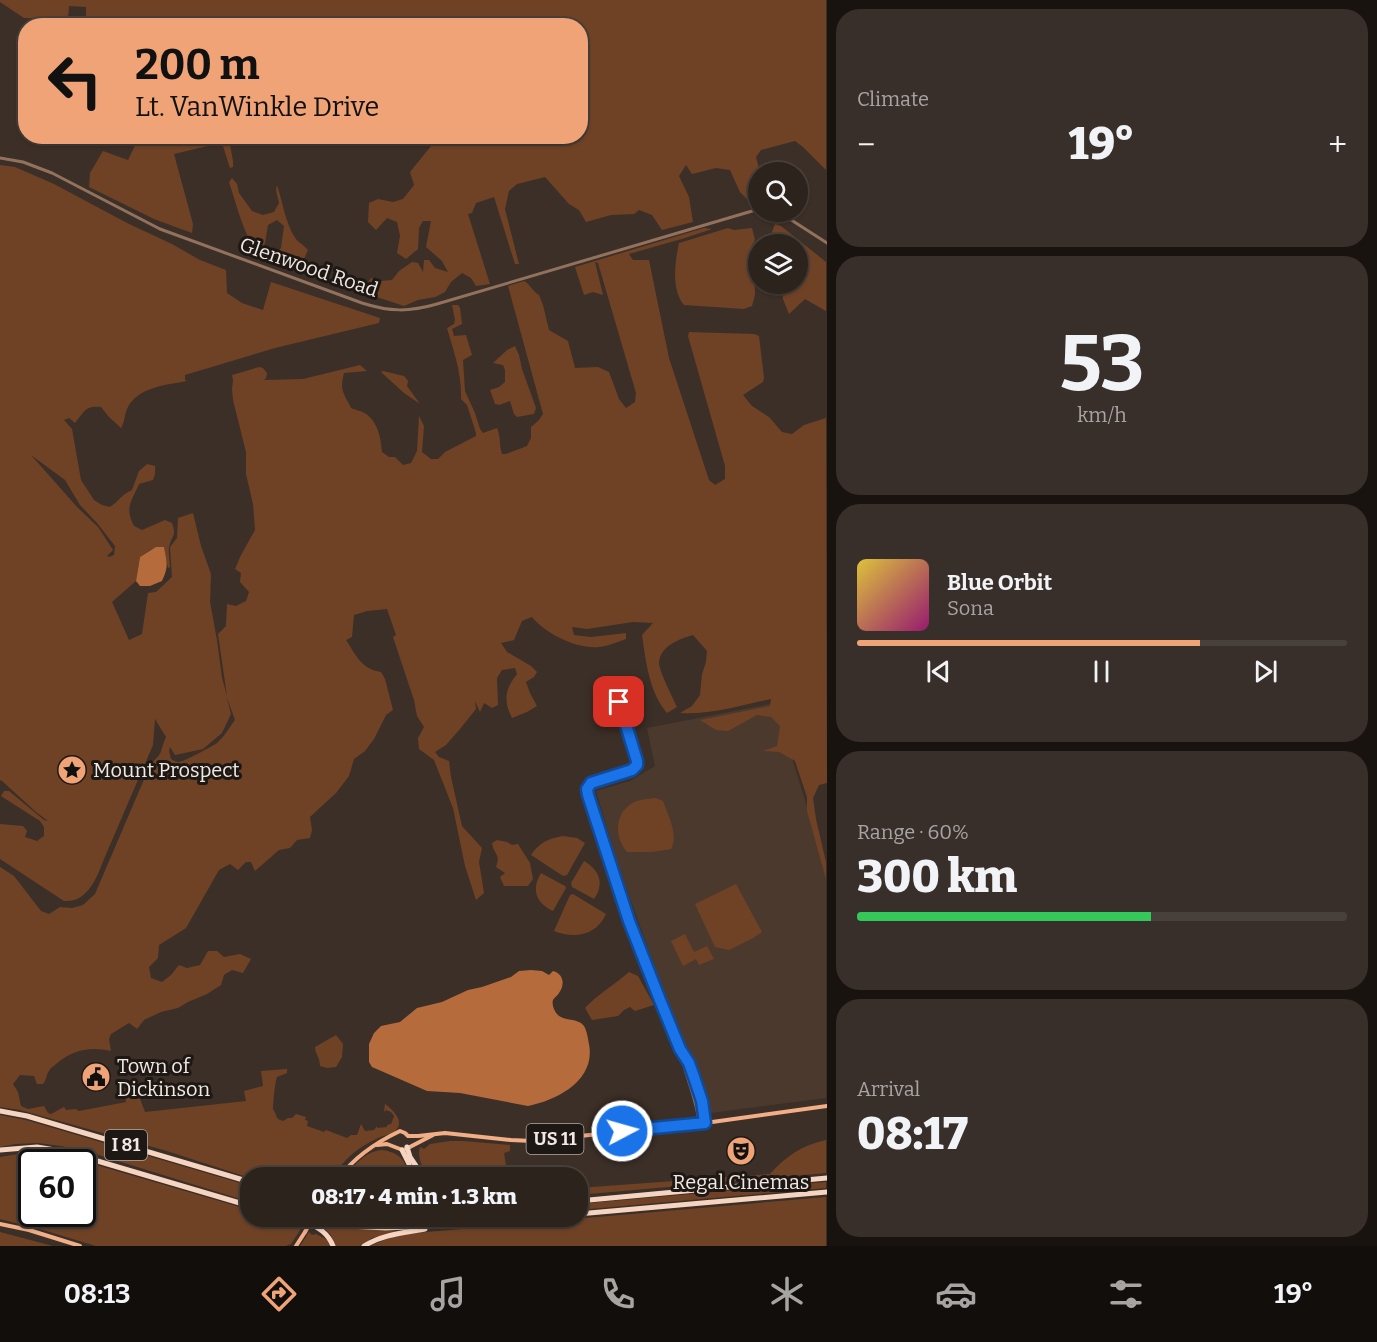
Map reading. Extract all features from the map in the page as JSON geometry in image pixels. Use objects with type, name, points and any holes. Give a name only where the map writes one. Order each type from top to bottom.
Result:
[{"type":"highway","name":"I 81","points":[[0,1111],[27,1116],[240,1179]]},
{"type":"highway","name":"I 81","points":[[0,1151],[16,1148],[47,1148],[78,1154],[240,1203]]},
{"type":"highway","points":[[403,1148],[410,1167]]},
{"type":"highway","points":[[403,1148],[417,1167]]},
{"type":"highway","points":[[588,1200],[826,1178]]},
{"type":"highway","points":[[588,1213],[826,1192]]},
{"type":"highway","points":[[314,1227],[330,1238],[333,1246]]},
{"type":"highway","points":[[364,1246],[389,1235],[439,1227]]},
{"type":"main road","name":"US 11","points":[[349,1167],[376,1144],[402,1131],[408,1136],[445,1133],[532,1141],[702,1123],[826,1106]]},
{"type":"main road","name":"US 11","points":[[403,1148],[434,1134]]},
{"type":"main road","points":[[395,1135],[393,1141],[403,1148]]},
{"type":"main road","points":[[403,1148],[410,1141],[408,1136]]},
{"type":"main road","points":[[376,1144],[403,1148]]},
{"type":"main road","points":[[0,1224],[29,1230],[80,1246]]},
{"type":"main road","points":[[296,1246],[308,1227]]},
{"type":"street","name":"Glenwood Road","points":[[0,158],[23,162],[51,173],[160,230],[376,308],[400,311],[437,304],[748,212]]},
{"type":"street","points":[[794,222],[826,243]]},
{"type":"street","points":[[619,702],[637,765],[632,770],[591,783],[587,789],[588,795],[629,921],[680,1049],[702,1123]]},
{"type":"shaded area","points":[[0,0],[826,0],[826,170],[795,141],[761,150],[756,157],[757,162],[748,162],[748,200],[740,192],[730,170],[716,168],[692,174],[686,165],[679,176],[689,197],[693,222],[662,230],[652,215],[639,210],[634,214],[611,215],[586,222],[579,210],[569,204],[545,177],[517,184],[509,191],[505,209],[519,264],[515,264],[494,197],[476,203],[472,213],[468,214],[490,284],[476,286],[471,278],[462,273],[451,282],[445,292],[404,306],[366,296],[366,285],[371,278],[381,281],[392,280],[399,271],[412,262],[418,263],[423,272],[424,260],[429,260],[435,268],[448,272],[442,261],[426,247],[431,221],[423,221],[419,228],[418,249],[406,259],[397,253],[400,236],[397,222],[387,218],[376,230],[368,222],[369,203],[378,199],[393,202],[403,199],[414,185],[410,172],[432,144],[588,144],[588,18],[91,18],[86,16],[86,7],[69,6],[68,18],[24,18]]},
{"type":"shaded area","points":[[136,144],[230,144],[233,167],[230,168],[223,146],[212,145],[174,154],[193,224],[192,233],[154,219],[89,187],[90,173],[103,151],[128,160]]},
{"type":"shaded area","points":[[0,165],[15,167],[54,184],[200,260],[226,270],[227,293],[242,303],[263,310],[271,282],[380,318],[379,323],[275,348],[185,375],[187,381],[153,388],[132,402],[127,409],[121,428],[101,407],[88,408],[75,423],[69,418],[64,420],[72,429],[81,480],[94,500],[110,507],[132,490],[139,471],[147,464],[155,466],[153,480],[139,484],[129,509],[131,519],[134,526],[142,530],[165,520],[172,523],[174,533],[169,549],[170,567],[168,568],[164,547],[148,551],[140,557],[136,581],[112,602],[129,640],[142,634],[148,593],[156,592],[172,577],[170,547],[177,538],[178,518],[193,513],[211,574],[210,602],[227,696],[218,634],[226,626],[227,604],[236,606],[246,601],[249,592],[240,582],[241,573],[235,569],[255,530],[253,504],[246,474],[246,452],[233,400],[232,375],[259,367],[267,373],[264,380],[303,379],[360,365],[367,371],[344,373],[343,392],[351,408],[364,413],[373,421],[380,436],[382,452],[389,457],[395,457],[403,465],[411,463],[417,451],[419,416],[424,426],[422,452],[431,459],[438,459],[445,452],[476,436],[467,405],[461,399],[459,372],[447,328],[454,324],[455,320],[452,305],[458,305],[462,324],[452,329],[454,336],[466,335],[472,355],[463,360],[465,391],[480,429],[483,433],[497,428],[502,454],[506,454],[527,446],[531,438],[531,427],[543,414],[508,286],[524,281],[539,295],[549,330],[568,341],[575,368],[598,367],[609,372],[619,399],[626,408],[635,402],[636,393],[598,263],[595,262],[603,295],[593,292],[584,295],[575,267],[704,228],[712,229],[629,254],[633,260],[649,260],[669,358],[709,480],[715,485],[725,479],[725,466],[688,336],[689,332],[759,336],[763,382],[743,395],[752,406],[769,417],[782,432],[792,434],[804,425],[826,418],[827,783],[819,785],[813,798],[826,862],[826,879],[807,811],[807,797],[795,761],[779,752],[763,751],[777,746],[780,726],[771,717],[757,715],[728,731],[716,730],[700,720],[770,706],[771,699],[714,711],[680,713],[692,706],[700,695],[706,662],[707,651],[693,635],[671,644],[660,657],[661,672],[677,707],[667,713],[652,686],[645,656],[642,635],[653,623],[633,622],[587,629],[572,627],[574,635],[591,637],[626,633],[626,639],[606,646],[590,647],[562,639],[545,629],[532,617],[522,621],[514,640],[501,643],[507,652],[537,672],[526,682],[537,706],[512,718],[506,701],[510,685],[517,674],[515,668],[502,670],[497,678],[498,705],[492,708],[484,703],[480,712],[475,701],[476,709],[446,745],[435,752],[439,757],[449,761],[462,826],[482,848],[479,862],[484,893],[476,900],[465,866],[453,808],[434,760],[419,749],[418,738],[424,727],[417,716],[387,609],[367,611],[354,615],[352,637],[346,640],[364,665],[381,672],[393,710],[386,715],[365,751],[354,759],[349,776],[336,793],[310,817],[312,830],[310,838],[297,840],[290,848],[279,850],[255,871],[251,862],[246,862],[238,870],[230,864],[219,870],[186,928],[159,945],[158,958],[149,967],[151,978],[162,982],[179,965],[187,968],[200,965],[208,951],[217,951],[224,957],[240,954],[251,959],[243,973],[232,970],[224,975],[221,985],[207,994],[178,1008],[161,1012],[144,1020],[137,1029],[129,1023],[111,1034],[109,1039],[111,1051],[89,1049],[68,1055],[50,1069],[43,1084],[37,1084],[34,1076],[20,1075],[13,1084],[18,1092],[21,1106],[28,1109],[44,1106],[51,1114],[64,1107],[66,1110],[79,1111],[126,1102],[124,1088],[136,1088],[145,1112],[246,1101],[244,1091],[263,1086],[261,1071],[287,1069],[287,1073],[277,1077],[273,1109],[278,1119],[283,1121],[296,1114],[306,1117],[307,1126],[347,1138],[357,1135],[361,1124],[365,1131],[374,1130],[377,1126],[377,1128],[387,1127],[391,1124],[394,1116],[386,1110],[384,1112],[385,1104],[398,1119],[398,1127],[394,1132],[364,1145],[340,1167],[240,1167],[240,1175],[167,1151],[20,1110],[0,1107],[0,867],[14,876],[41,911],[49,914],[60,907],[72,908],[83,905],[95,894],[151,763],[160,754],[166,737],[155,719],[153,745],[98,873],[90,888],[72,901],[64,901],[0,859],[0,824],[23,826],[27,831],[25,837],[37,841],[44,836],[44,827],[40,821],[1,796],[4,791],[9,791],[48,821],[1,780]],"holes":[[[31,455],[65,480],[80,505],[115,546],[114,555],[107,556],[113,550],[98,527]],[[227,698],[235,720],[220,741],[214,745],[182,761],[177,762],[171,759],[170,747],[175,755],[203,749],[222,733],[231,714]]]},
{"type":"shaded area","points":[[232,178],[252,211],[263,215],[274,212],[279,203],[277,185],[291,231],[308,250],[303,261],[272,258],[281,248],[284,226],[277,220],[268,225],[260,255],[250,240],[242,221],[229,182]]},
{"type":"shaded area","points":[[775,224],[791,234],[772,234]]},
{"type":"shaded area","points":[[728,228],[734,230],[752,228],[754,234],[748,234],[748,294],[755,294],[752,306],[744,309],[684,305],[676,283],[675,267],[679,243]]},
{"type":"shaded area","points":[[808,248],[826,262],[826,311],[805,299],[789,314],[783,294],[808,294]]},
{"type":"shaded area","points":[[515,346],[536,408],[534,414],[517,417],[510,401],[495,404],[490,390],[505,382],[503,365],[493,363]]},
{"type":"shaded area","points":[[381,372],[404,376],[408,381],[407,386],[420,404],[404,393]]},
{"type":"shaded area","points":[[156,547],[164,547],[166,572],[162,581],[150,586],[140,586],[136,581],[140,557]]},
{"type":"shaded area","points":[[775,703],[826,868],[826,1098],[711,1113],[681,1039],[619,868],[596,791],[630,781],[655,766],[647,728]]},
{"type":"shaded area","points":[[656,798],[663,801],[672,825],[674,838],[671,849],[627,852],[620,840],[618,827],[622,814],[634,802]]},
{"type":"shaded area","points":[[563,836],[577,838],[585,843],[567,875],[563,876],[531,855],[545,842]]},
{"type":"shaded area","points":[[497,840],[512,845],[518,844],[530,863],[533,879],[528,886],[504,886],[500,877],[505,873],[496,867],[497,857],[492,843]]},
{"type":"shaded area","points":[[584,861],[599,877],[599,888],[594,899],[572,887],[571,883]]},
{"type":"shaded area","points":[[541,873],[566,888],[553,911],[539,900],[537,895],[536,885]]},
{"type":"shaded area","points":[[736,884],[762,932],[729,950],[715,947],[695,904]]},
{"type":"shaded area","points":[[573,894],[606,914],[596,927],[584,934],[569,935],[554,931],[570,895]]},
{"type":"shaded area","points":[[685,934],[694,952],[707,946],[714,959],[699,965],[696,959],[683,966],[671,941]]},
{"type":"shaded area","points":[[519,971],[542,971],[549,975],[553,971],[557,972],[562,980],[562,987],[553,1000],[554,1009],[560,1017],[581,1023],[587,1033],[590,1057],[587,1068],[581,1078],[562,1093],[528,1106],[460,1093],[427,1091],[372,1067],[369,1062],[369,1044],[374,1033],[381,1026],[400,1022],[417,1008],[442,1002],[468,990],[511,977]]},
{"type":"shaded area","points":[[629,972],[638,976],[654,1005],[635,1011],[630,1007],[618,1016],[592,1020],[585,1008]]},
{"type":"shaded area","points":[[336,1035],[343,1044],[342,1057],[336,1067],[320,1066],[315,1047]]},
{"type":"shaded area","points":[[0,1115],[26,1120],[240,1183],[240,1199],[96,1154],[96,1149],[75,1149],[38,1143],[0,1147]]},
{"type":"shaded area","points":[[826,1140],[826,1173],[588,1194],[588,1187],[770,1174],[795,1152]]},
{"type":"shaded area","points":[[463,1141],[510,1145],[510,1151],[504,1153],[506,1166],[516,1165],[516,1167],[423,1167],[419,1154],[420,1147],[424,1149],[430,1144]]},
{"type":"shaded area","points":[[382,1150],[398,1155],[406,1167],[353,1167],[376,1151]]},
{"type":"shaded area","points":[[18,1154],[18,1224],[0,1219],[0,1157]]},
{"type":"shaded area","points":[[96,1165],[240,1207],[240,1227],[302,1227],[291,1244],[286,1246],[96,1246],[31,1227],[96,1227]]},
{"type":"shaded area","points":[[826,1182],[826,1188],[588,1209],[588,1203]]},
{"type":"shaded area","points":[[826,1197],[826,1246],[370,1246],[394,1236],[484,1227],[588,1227],[588,1218]]},
{"type":"shaded area","points":[[323,1227],[397,1231],[372,1238],[360,1246],[335,1246],[331,1235]]},
{"type":"shaded area","points":[[0,1232],[53,1246],[0,1246]]},
{"type":"shaded area","points":[[309,1232],[328,1240],[330,1246],[300,1246]]},
{"type":"place","name":"Mount Prospect","points":[[72,770]]},
{"type":"place","name":"Town of Dickinson","points":[[96,1077]]},
{"type":"place","name":"Regal Cinemas","points":[[741,1151]]},
{"type":"route","points":[[619,702],[637,765],[632,770],[591,783],[587,789],[588,795],[629,921],[680,1049],[694,1077],[702,1101],[705,1123],[622,1131]]}]
